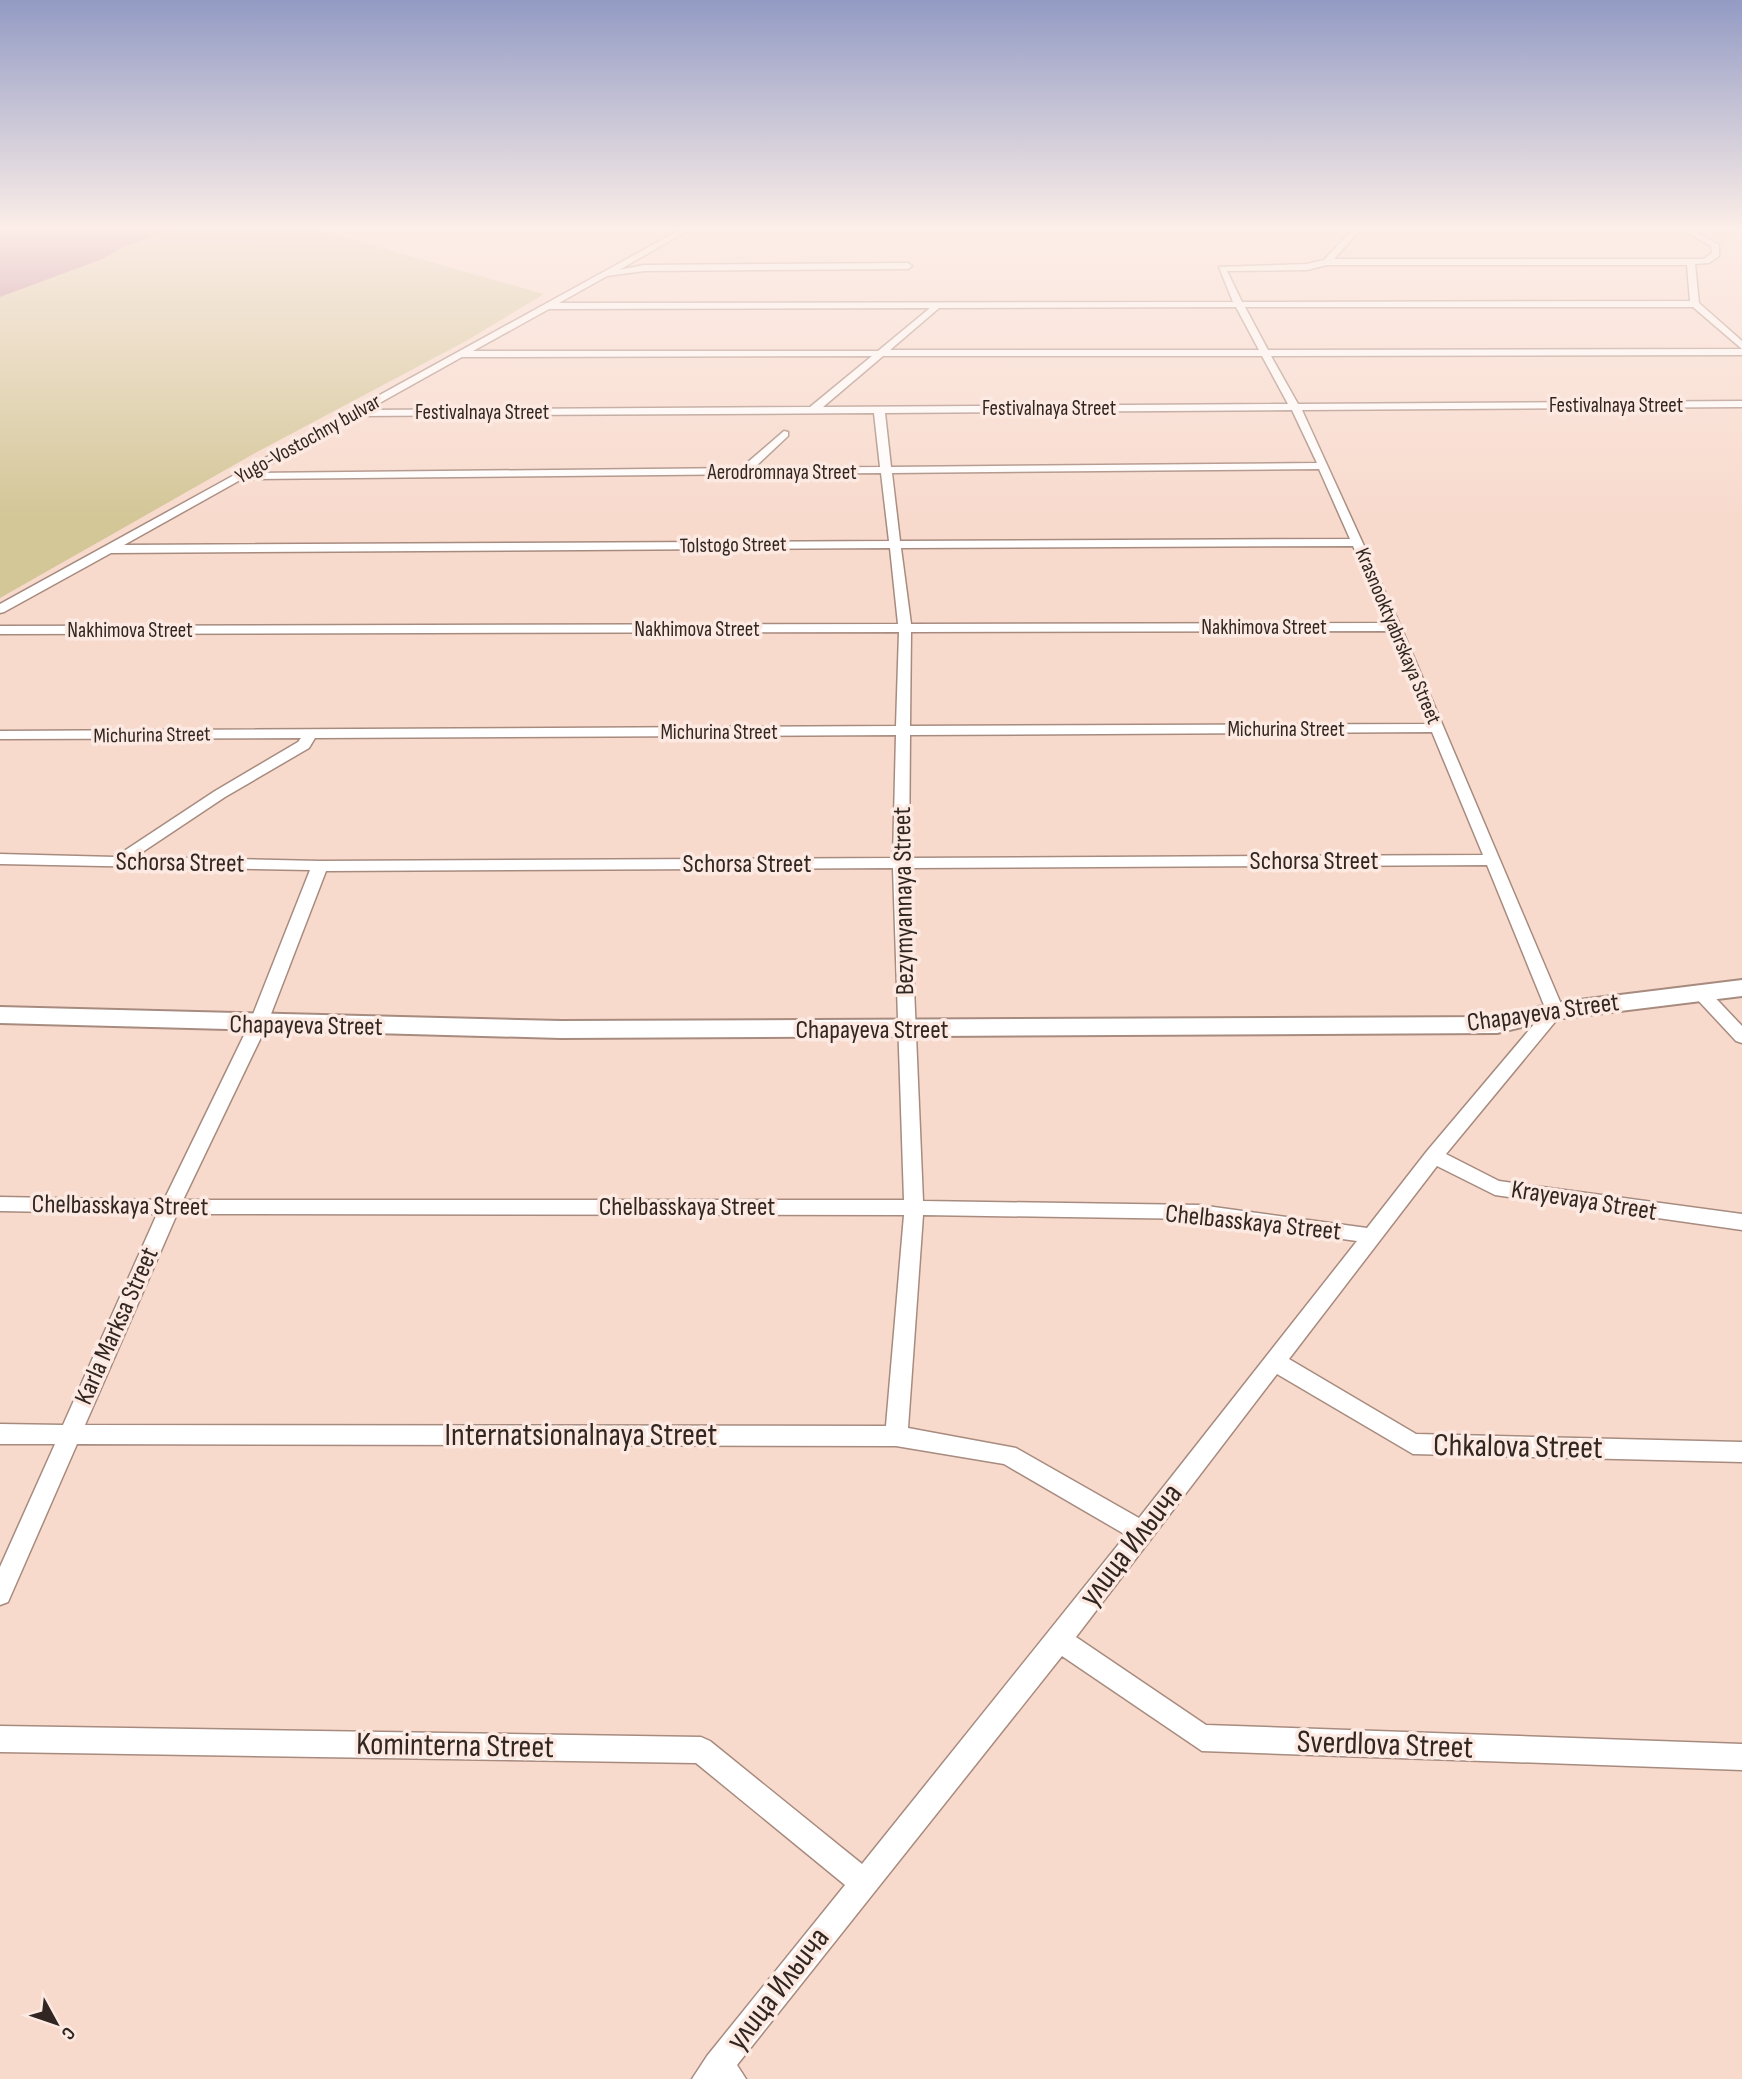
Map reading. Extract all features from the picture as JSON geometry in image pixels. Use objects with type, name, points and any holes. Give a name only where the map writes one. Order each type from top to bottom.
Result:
[{"type":"main road","name":"Chapayeva Street","points":[[0,1015],[257,1027],[908,1031],[1497,1025],[1555,1011],[1742,988]]},
{"type":"street","name":"Yugo-Vostochny bulvar","points":[[0,610],[514,324]]},
{"type":"street","points":[[813,410],[916,324]]},
{"type":"street","name":"Krasnooktyabrskaya Street","points":[[1248,324],[1323,466],[1358,542],[1555,1011]]},
{"type":"street","points":[[1717,324],[1742,346]]},
{"type":"street","points":[[460,354],[1742,352]]},
{"type":"street","name":"Festivalnaya Street","points":[[355,413],[1742,404]]},
{"type":"street","name":"Bezymyannaya Street","points":[[879,409],[905,629],[901,864],[915,1208],[896,1436]]},
{"type":"street","points":[[743,472],[784,434]]},
{"type":"street","name":"Aerodromnaya Street","points":[[241,476],[1323,466]]},
{"type":"street","name":"Tolstogo Street","points":[[107,549],[1358,542]]},
{"type":"street","name":"Nakhimova Street","points":[[0,630],[1395,627]]},
{"type":"street","name":"Michurina Street","points":[[0,735],[1437,728]]},
{"type":"street","points":[[118,862],[220,794],[304,745],[310,733]]},
{"type":"street","name":"Schorsa Street","points":[[0,859],[320,866],[1493,860]]},
{"type":"street","name":"Karla Marksa Street","points":[[0,1594],[170,1207],[257,1027],[320,866]]},
{"type":"street","points":[[1701,993],[1742,1037]]},
{"type":"street","name":"улица Ильича","points":[[719,2075],[862,1882],[1059,1640],[1434,1156],[1555,1011]]},
{"type":"street","name":"Krayevaya Street","points":[[1434,1156],[1495,1188],[1742,1222]]},
{"type":"street","name":"Chelbasskaya Street","points":[[0,1204],[170,1207],[915,1208],[1199,1212],[1373,1236]]},
{"type":"street","name":"Chkalova Street","points":[[1275,1362],[1413,1444],[1742,1452]]},
{"type":"street","name":"Internatsionalnaya Street","points":[[0,1434],[896,1436],[1008,1455],[1141,1531]]},
{"type":"street","name":"Sverdlova Street","points":[[1059,1640],[1202,1738],[1742,1757]]},
{"type":"street","name":"Kominterna Street","points":[[0,1739],[701,1749],[862,1882]]},
{"type":"shaded area","points":[[0,324],[494,324],[257,452],[0,598]]}]
